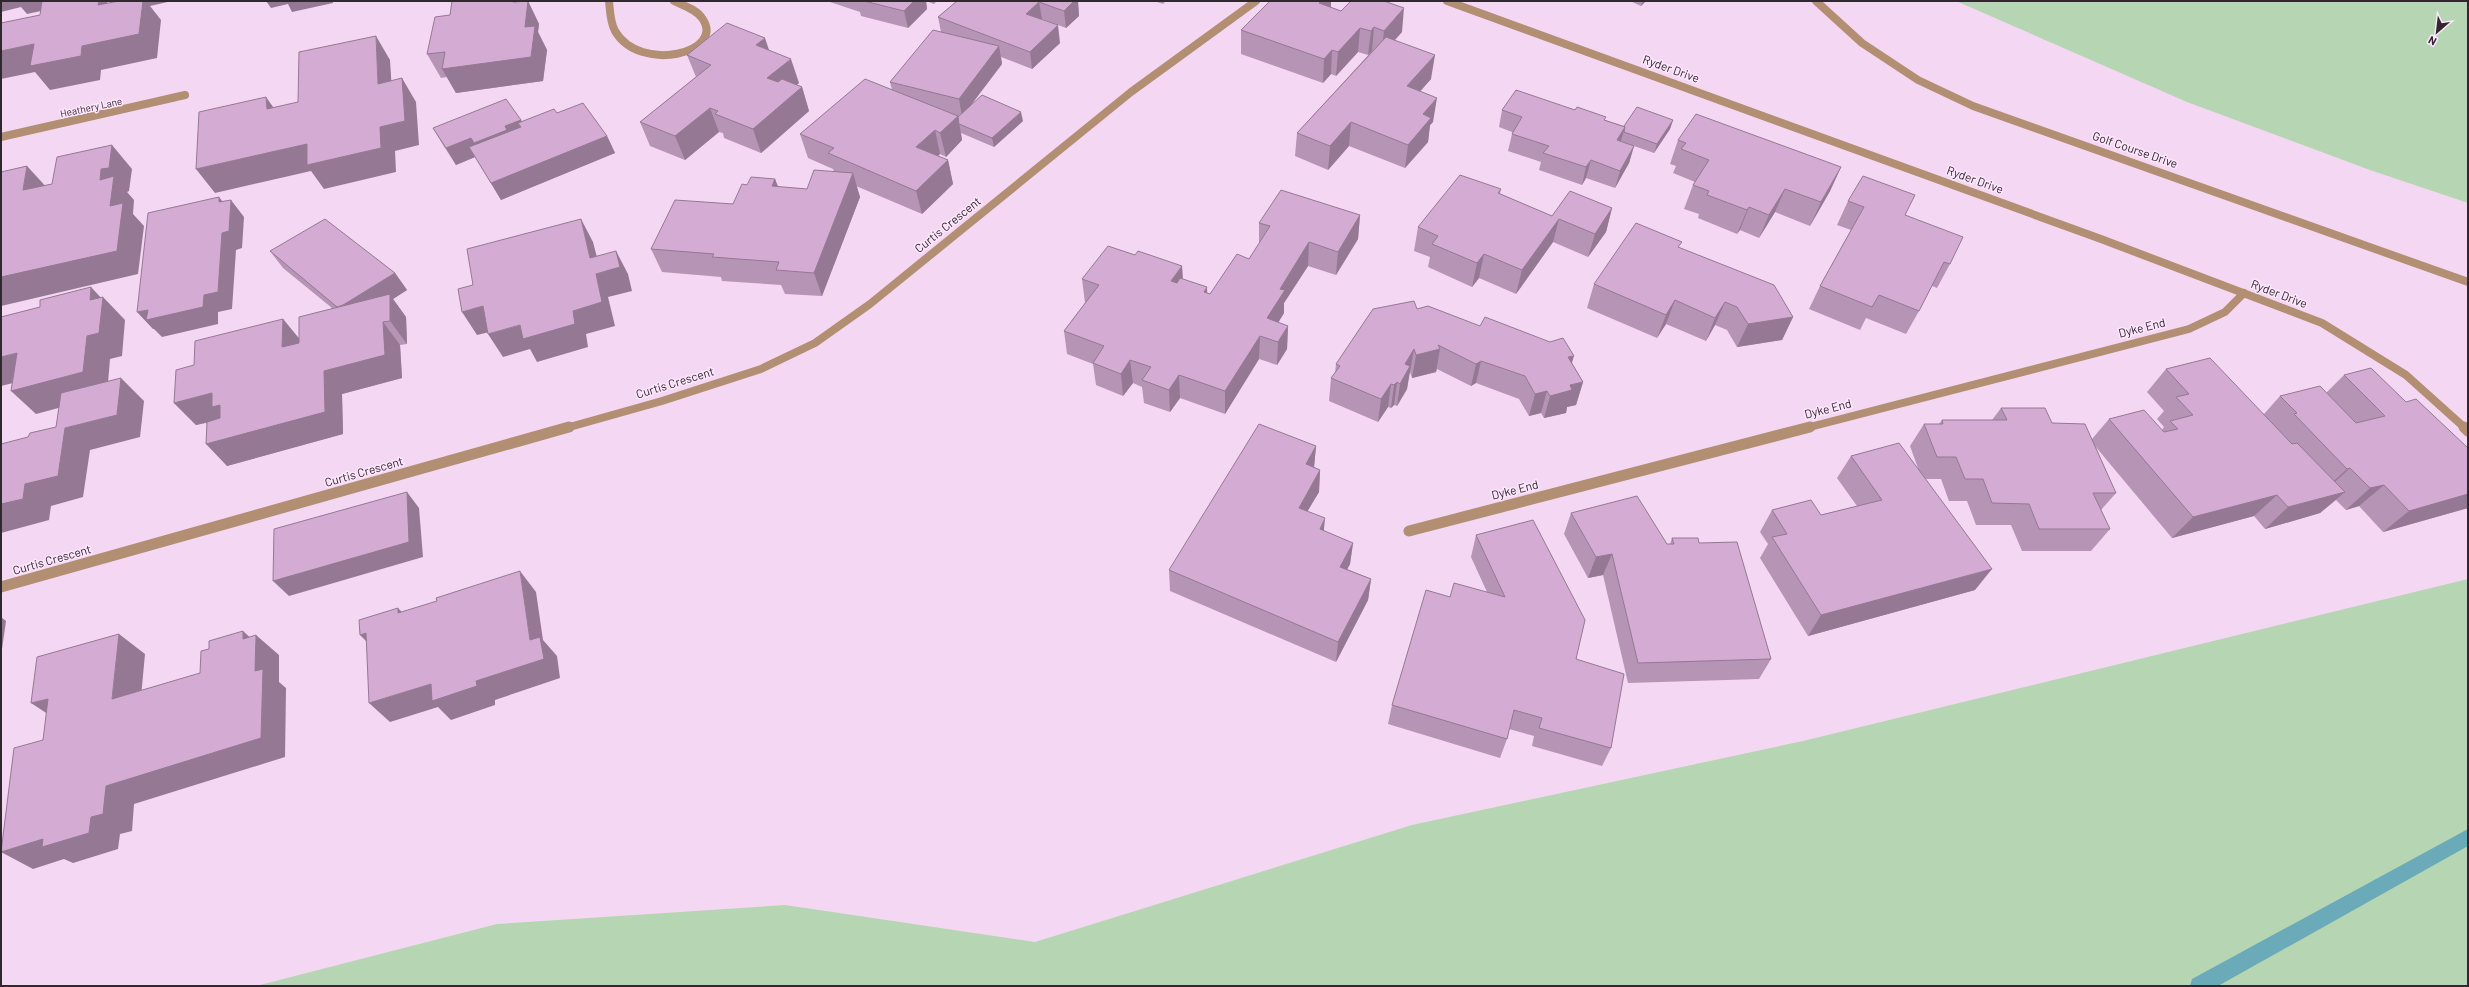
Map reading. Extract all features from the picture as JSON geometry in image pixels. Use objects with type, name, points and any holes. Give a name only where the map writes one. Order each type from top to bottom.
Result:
[{"type":"street","points":[[609,1],[614,30],[623,43],[631,50],[647,55],[666,57],[690,52],[704,39],[707,30],[704,20],[697,13],[674,1]]},
{"type":"street","name":"Curtis Crescent","points":[[1,587],[662,401],[761,369],[815,343],[870,304],[1131,92],[1256,1]]},
{"type":"street","name":"Ryder Drive","points":[[1447,1],[2093,236],[2322,323],[2406,375],[2468,431]]},
{"type":"street","name":"Golf Course Drive","points":[[1816,1],[1862,42],[1918,80],[1972,106],[2468,282]]},
{"type":"street","name":"Heathery Lane","points":[[1,137],[185,95]]},
{"type":"street","name":"Dyke End","points":[[1409,531],[2189,329],[2224,312],[2244,293]]},
{"type":"green space","points":[[1956,1],[2468,1],[2468,203],[2370,170],[2187,102]]},
{"type":"green space","points":[[2468,579],[2468,986],[256,986],[497,924],[785,905],[1035,942],[1412,825],[1803,741]]},
{"type":"building","points":[[42,1],[99,1],[98,5],[119,1],[143,1],[139,34],[82,46],[81,56],[30,66],[34,44],[1,51],[1,23],[40,15]]},
{"type":"building","points":[[452,1],[528,1],[525,27],[535,26],[531,57],[442,69],[445,52],[427,54],[435,17],[450,15]]},
{"type":"building","points":[[864,1],[914,1],[904,11]]},
{"type":"building","points":[[957,1],[1074,1],[1064,11],[1039,2],[1026,14],[1058,25],[1030,52],[938,17]]},
{"type":"building","points":[[1270,1],[1322,1],[1319,3],[1341,11],[1351,1],[1384,1],[1404,8],[1384,31],[1374,27],[1371,31],[1360,28],[1338,52],[1332,50],[1324,59],[1241,30]]},
{"type":"building","points":[[727,23],[765,38],[756,45],[791,59],[767,78],[778,82],[782,79],[802,87],[753,129],[715,114],[718,111],[710,108],[675,136],[640,122],[711,65],[687,55]]},
{"type":"building","points":[[933,30],[999,46],[959,99],[890,82]]},
{"type":"building","points":[[376,36],[378,84],[402,78],[405,121],[380,127],[381,148],[307,165],[307,144],[196,169],[199,112],[266,97],[267,109],[298,102],[299,52]]},
{"type":"building","points":[[1386,37],[1435,55],[1407,86],[1437,98],[1423,114],[1431,118],[1408,145],[1351,122],[1330,146],[1297,133]]},
{"type":"building","points":[[865,79],[958,116],[940,133],[935,130],[916,147],[948,160],[916,191],[828,153],[834,148],[800,134]]},
{"type":"building","points":[[1516,90],[1575,110],[1577,107],[1606,117],[1604,120],[1625,127],[1617,140],[1634,146],[1620,171],[1591,160],[1586,167],[1543,153],[1549,146],[1512,134],[1522,117],[1502,110]]},
{"type":"building","points":[[982,95],[1021,112],[992,138],[959,124],[958,117]]},
{"type":"building","points":[[506,99],[521,120],[505,126],[507,130],[474,143],[471,138],[446,148],[433,128]]},
{"type":"building","points":[[583,103],[607,136],[491,183],[469,147],[521,127],[518,123],[554,109],[557,113]]},
{"type":"building","points":[[1637,107],[1673,120],[1657,144],[1624,132],[1624,126]]},
{"type":"building","points":[[1696,114],[1841,167],[1821,202],[1785,189],[1769,215],[1749,207],[1747,210],[1707,195],[1709,191],[1693,185],[1709,160],[1681,149],[1686,143],[1678,140]]},
{"type":"building","points":[[112,145],[109,168],[101,169],[100,180],[114,176],[110,206],[123,203],[117,251],[1,277],[1,172],[27,166],[23,190],[52,184],[57,157]]},
{"type":"building","points":[[814,170],[853,173],[814,273],[776,270],[779,262],[712,257],[714,254],[651,249],[675,200],[733,204],[742,184],[747,185],[751,177],[775,179],[772,186],[807,189]]},
{"type":"building","points":[[1460,175],[1501,189],[1498,193],[1552,216],[1570,191],[1612,208],[1595,234],[1559,219],[1522,270],[1484,254],[1477,263],[1432,244],[1438,236],[1418,227]]},
{"type":"building","points":[[1863,176],[1915,195],[1905,215],[1963,237],[1950,264],[1944,262],[1919,311],[1879,295],[1872,307],[1820,286],[1864,207],[1848,201]]},
{"type":"building","points":[[1281,190],[1360,215],[1338,252],[1309,242],[1280,289],[1285,290],[1267,318],[1288,326],[1278,342],[1260,336],[1225,391],[1179,375],[1169,390],[1142,380],[1151,367],[1130,360],[1121,374],[1093,363],[1104,346],[1064,331],[1099,285],[1082,279],[1108,246],[1135,255],[1138,251],[1182,266],[1171,281],[1177,283],[1180,278],[1207,287],[1204,292],[1210,294],[1237,254],[1249,259],[1270,226],[1259,223]]},
{"type":"building","points":[[219,197],[219,202],[231,200],[229,231],[222,233],[218,292],[204,295],[203,307],[146,320],[148,310],[137,312],[148,213]]},
{"type":"building","points":[[325,219],[395,273],[343,305],[337,307],[270,251]]},
{"type":"building","points":[[581,219],[590,258],[616,251],[620,267],[596,274],[602,302],[573,311],[575,324],[523,339],[520,325],[488,334],[483,306],[462,312],[458,289],[473,285],[467,249]]},
{"type":"building","points":[[1636,223],[1682,242],[1678,247],[1774,285],[1793,317],[1748,324],[1737,307],[1725,302],[1715,318],[1675,300],[1666,315],[1594,284]]},
{"type":"building","points":[[91,287],[90,300],[103,297],[99,333],[87,336],[83,372],[11,391],[17,353],[1,357],[1,317],[40,307],[40,300]]},
{"type":"building","points":[[390,294],[390,321],[383,322],[385,355],[324,371],[325,412],[206,444],[207,422],[220,418],[220,405],[212,407],[212,393],[174,403],[176,370],[194,365],[195,341],[283,319],[282,347],[299,343],[299,317]]},
{"type":"building","points":[[1414,301],[1417,309],[1428,306],[1480,326],[1485,317],[1550,342],[1563,338],[1574,356],[1568,357],[1583,382],[1570,385],[1572,390],[1550,396],[1547,391],[1535,394],[1525,376],[1481,361],[1476,364],[1438,345],[1440,349],[1416,355],[1414,349],[1405,364],[1410,366],[1400,384],[1397,382],[1394,385],[1391,384],[1381,399],[1331,378],[1340,366],[1336,364],[1373,309]]},
{"type":"building","points":[[2210,358],[2292,444],[2297,443],[2345,492],[2288,507],[2277,495],[2193,517],[2109,419],[2144,410],[2164,432],[2178,429],[2170,421],[2193,415],[2176,397],[2189,394],[2166,369]]},
{"type":"building","points":[[2371,368],[2406,402],[2416,399],[2468,448],[2468,494],[2409,511],[2384,485],[2370,488],[2350,468],[2347,469],[2294,414],[2297,413],[2280,396],[2320,386],[2356,423],[2385,416],[2344,375]]},
{"type":"building","points":[[121,378],[117,415],[65,428],[58,476],[25,484],[23,499],[1,504],[1,444],[28,437],[30,433],[56,427],[61,393]]},
{"type":"building","points":[[2001,408],[2045,408],[2052,423],[2085,424],[2116,493],[2093,493],[2110,529],[2039,529],[2029,504],[1992,503],[1983,479],[1965,479],[1956,457],[1937,457],[1924,424],[1943,424],[1942,420],[2007,420]]},
{"type":"building","points":[[1259,424],[1316,446],[1306,464],[1320,470],[1299,508],[1325,518],[1320,529],[1353,543],[1340,567],[1371,579],[1338,642],[1169,570]]},
{"type":"building","points":[[1899,443],[1992,569],[1821,615],[1772,537],[1787,534],[1772,510],[1811,500],[1821,515],[1882,500],[1851,456]]},
{"type":"building","points":[[407,492],[409,542],[273,581],[274,529]]},
{"type":"building","points":[[1637,496],[1667,544],[1674,544],[1672,538],[1698,538],[1699,543],[1737,542],[1771,659],[1638,663],[1612,554],[1596,557],[1571,513]]},
{"type":"building","points":[[1533,520],[1585,620],[1576,659],[1624,674],[1611,748],[1539,728],[1542,718],[1514,710],[1507,739],[1392,705],[1426,590],[1450,597],[1454,583],[1505,597],[1476,535]]},
{"type":"building","points":[[520,571],[530,640],[540,637],[544,659],[476,681],[477,686],[432,701],[431,684],[369,703],[366,633],[360,635],[359,620],[398,608],[398,613],[437,601],[436,598]]},
{"type":"building","points":[[243,631],[243,639],[256,635],[255,671],[263,669],[261,738],[106,786],[103,814],[91,817],[89,833],[42,847],[43,839],[1,852],[14,748],[43,740],[48,699],[31,703],[37,657],[119,634],[112,699],[200,673],[201,651],[209,649],[209,641]]},
{"type":"waterway","points":[[2199,986],[2468,837]]}]
